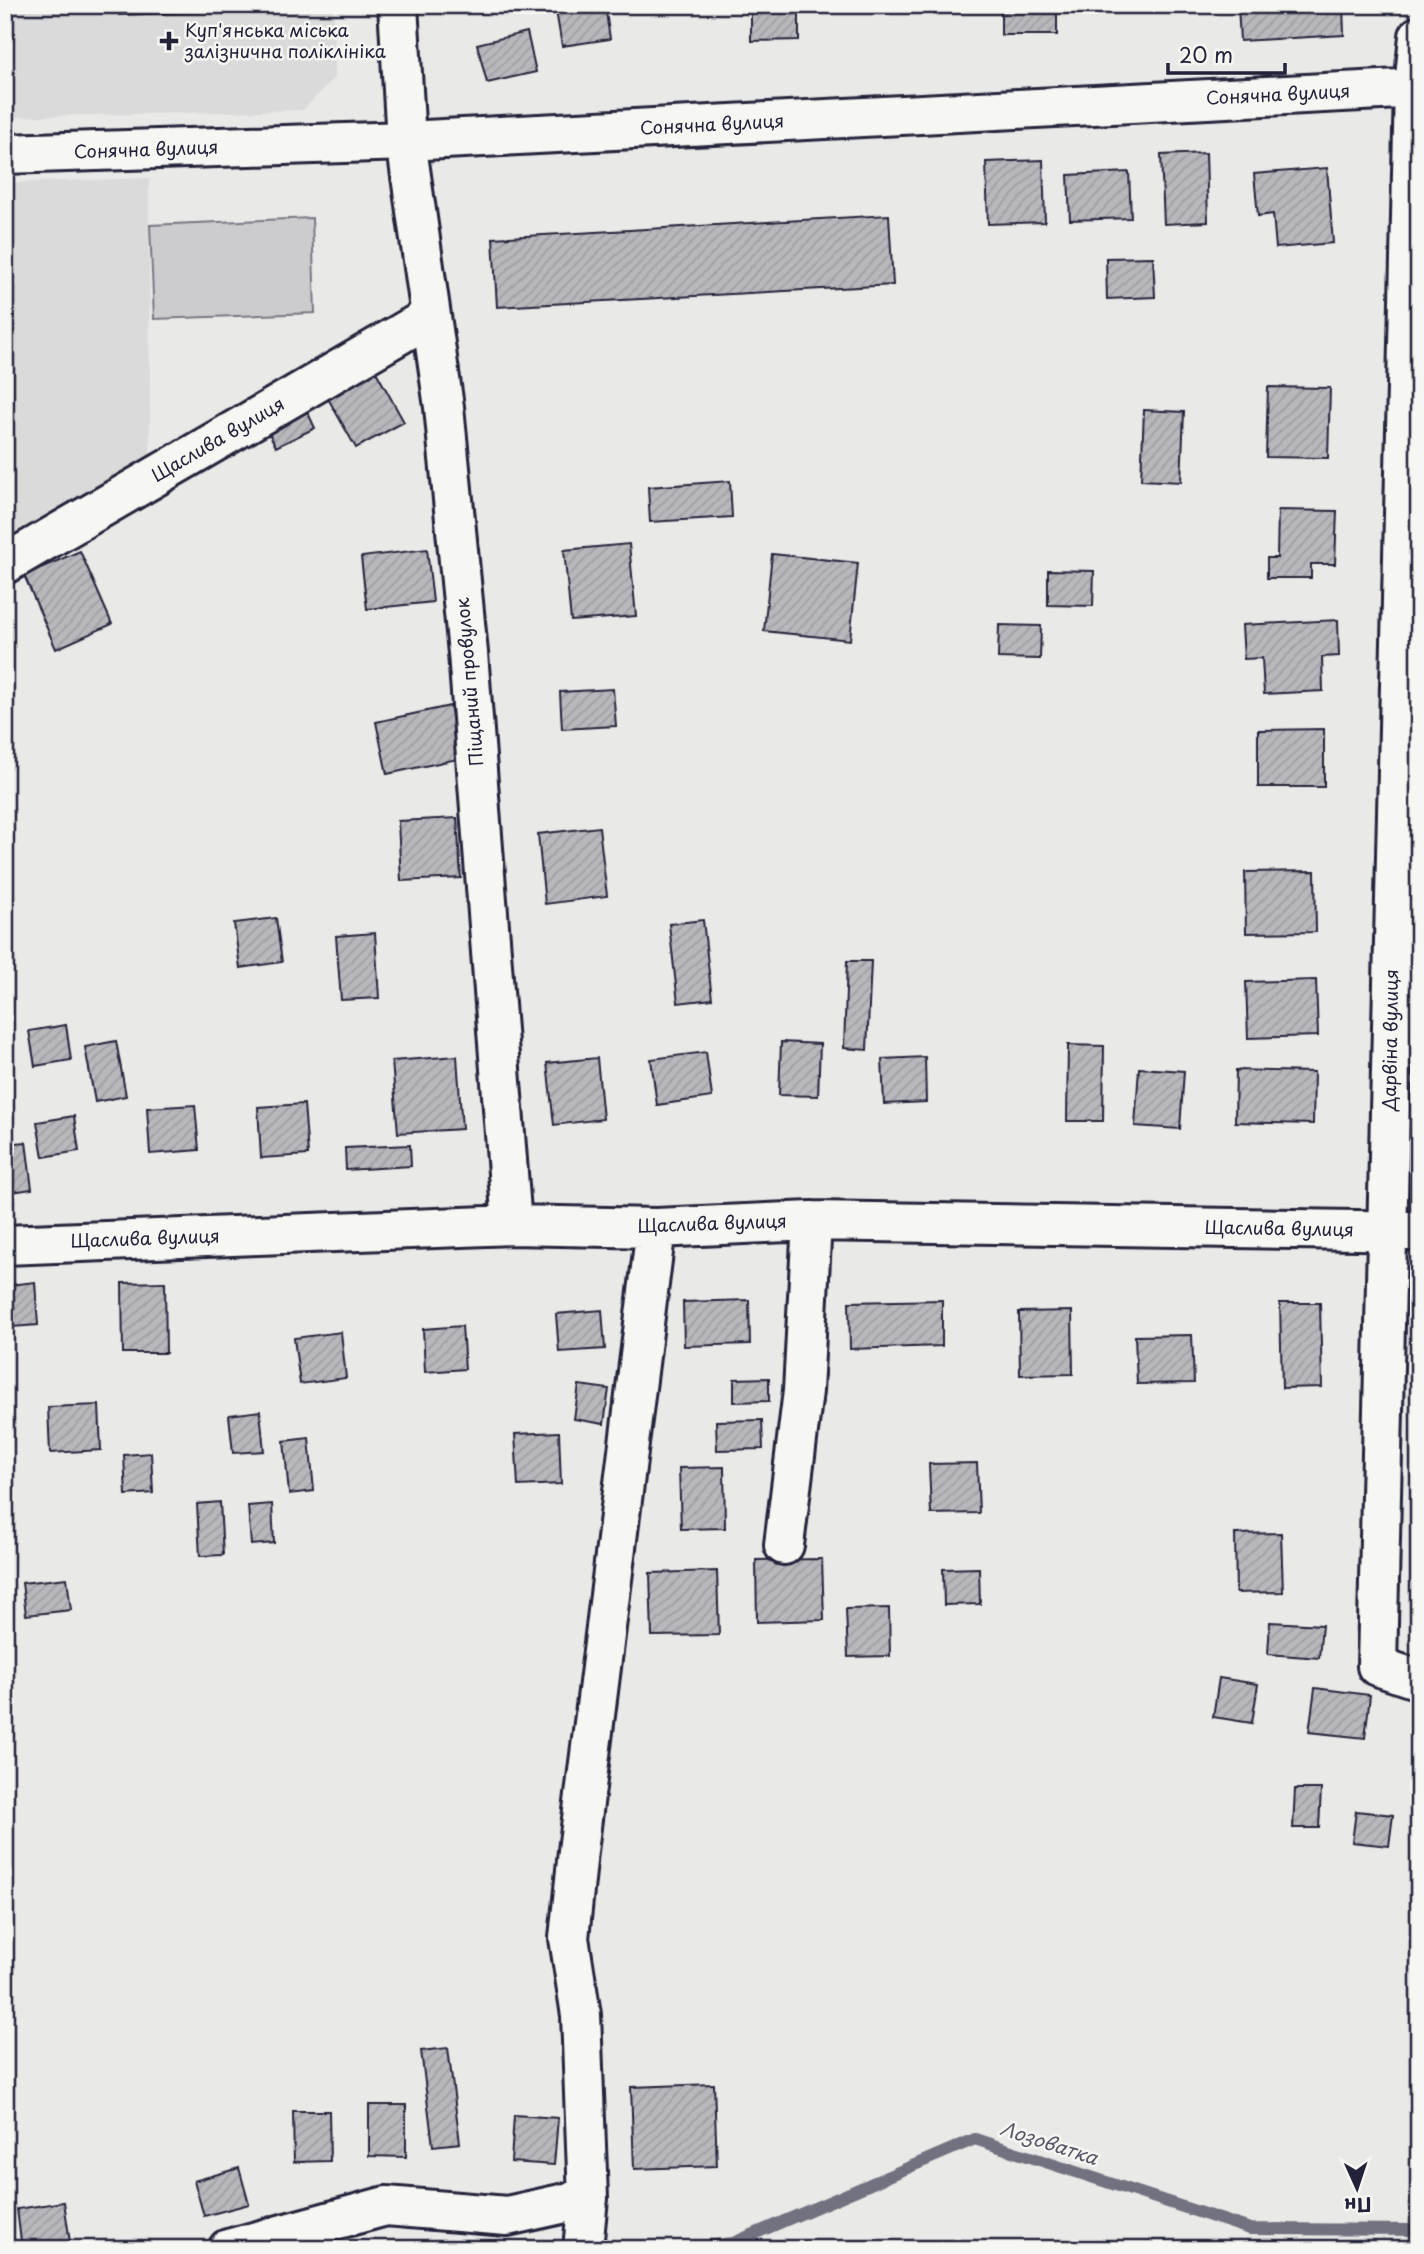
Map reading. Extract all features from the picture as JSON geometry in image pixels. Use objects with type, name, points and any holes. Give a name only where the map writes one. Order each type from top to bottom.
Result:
[{"type":"street","name":"Піщаний провулок","points":[[398,5],[406,141],[444,407],[468,653],[512,1225]]},
{"type":"street","name":"Дарвіна вулиця","points":[[1419,36],[1416,88],[1403,1231],[1377,1665],[1419,1680]]},
{"type":"street","name":"Сонячна вулиця","points":[[5,154],[406,141],[1416,88]]},
{"type":"street","name":"Щаслива вулиця","points":[[5,564],[431,316]]},
{"type":"street","name":"Щаслива вулиця","points":[[5,1244],[512,1225],[656,1228],[812,1221],[1403,1231]]},
{"type":"street","points":[[784,1545],[803,1391],[812,1221]]},
{"type":"street","points":[[583,2249],[588,2198],[581,2015],[569,1938],[656,1228]]},
{"type":"street","points":[[228,2249],[386,2206],[507,2216],[588,2198]]},
{"type":"shaded area","name":"Куп'янська міська залізнична поліклініка","points":[[5,5],[333,5],[335,77],[303,110],[5,117]]},
{"type":"shaded area","points":[[149,178],[150,457],[5,563],[5,183]]},
{"type":"shaded area","points":[[312,218],[315,313],[154,319],[150,225]]},
{"type":"building","points":[[118,5],[253,5],[253,10],[119,15]]},
{"type":"building","points":[[555,5],[605,5],[610,39],[562,46]]},
{"type":"building","points":[[751,5],[799,5],[799,40],[751,41]]},
{"type":"building","points":[[1001,5],[1057,5],[1057,35],[1001,35]]},
{"type":"building","points":[[1238,5],[1343,5],[1344,35],[1240,41]]},
{"type":"building","points":[[527,32],[536,72],[487,83],[477,44]]},
{"type":"building","points":[[1206,153],[1208,222],[1164,224],[1161,155]]},
{"type":"building","points":[[1043,160],[1045,222],[988,224],[986,162]]},
{"type":"building","points":[[1327,168],[1333,243],[1276,248],[1273,214],[1258,216],[1254,174]]},
{"type":"building","points":[[1129,172],[1131,218],[1070,220],[1068,175]]},
{"type":"building","points":[[889,215],[893,285],[497,307],[493,238]]},
{"type":"building","points":[[1153,257],[1155,297],[1107,299],[1106,258]]},
{"type":"building","points":[[5,325],[9,325],[13,434],[5,434]]},
{"type":"building","points":[[374,368],[404,422],[356,448],[326,395]]},
{"type":"building","points":[[1268,387],[1330,388],[1328,458],[1266,457]]},
{"type":"building","points":[[301,398],[315,428],[276,447],[261,417]]},
{"type":"building","points":[[1144,410],[1184,412],[1181,482],[1141,480]]},
{"type":"building","points":[[730,481],[732,517],[650,522],[648,487]]},
{"type":"building","points":[[1278,510],[1337,511],[1335,564],[1311,564],[1311,578],[1267,578],[1267,558],[1277,558]]},
{"type":"building","points":[[629,544],[636,616],[571,621],[564,550]]},
{"type":"building","points":[[427,549],[433,602],[367,609],[361,557]]},
{"type":"building","points":[[80,551],[112,624],[56,649],[24,575]]},
{"type":"building","points":[[772,554],[858,563],[850,640],[764,631]]},
{"type":"building","points":[[1048,570],[1094,571],[1093,606],[1048,605]]},
{"type":"building","points":[[1338,620],[1339,656],[1322,657],[1323,691],[1264,694],[1262,658],[1244,659],[1242,625]]},
{"type":"building","points":[[999,625],[1041,626],[1040,659],[998,658]]},
{"type":"building","points":[[613,689],[616,726],[562,729],[560,692]]},
{"type":"building","points":[[450,706],[462,758],[387,774],[376,722]]},
{"type":"building","points":[[1324,729],[1324,787],[1258,787],[1258,730]]},
{"type":"building","points":[[457,818],[461,878],[401,881],[398,821]]},
{"type":"building","points":[[599,827],[607,896],[545,904],[538,834]]},
{"type":"building","points":[[1315,871],[1316,932],[1246,933],[1245,872]]},
{"type":"building","points":[[276,918],[282,962],[240,968],[234,923]]},
{"type":"building","points":[[703,920],[712,999],[678,1003],[669,924]]},
{"type":"building","points":[[375,933],[379,998],[341,1000],[336,936]]},
{"type":"building","points":[[847,961],[871,961],[867,1050],[844,1048]]},
{"type":"building","points":[[1316,980],[1318,1036],[1248,1038],[1246,982]]},
{"type":"building","points":[[66,1025],[71,1060],[35,1066],[29,1031]]},
{"type":"building","points":[[116,1041],[126,1096],[95,1102],[85,1047]]},
{"type":"building","points":[[781,1042],[820,1044],[818,1096],[779,1095]]},
{"type":"building","points":[[1068,1045],[1104,1046],[1103,1121],[1067,1121]]},
{"type":"building","points":[[706,1052],[712,1097],[657,1105],[651,1059]]},
{"type":"building","points":[[457,1056],[462,1129],[398,1133],[392,1061]]},
{"type":"building","points":[[925,1057],[926,1102],[884,1104],[882,1059]]},
{"type":"building","points":[[597,1058],[603,1119],[554,1125],[547,1063]]},
{"type":"building","points":[[1139,1068],[1184,1071],[1180,1129],[1135,1126]]},
{"type":"building","points":[[1236,1070],[1314,1072],[1313,1124],[1235,1122]]},
{"type":"building","points":[[304,1104],[308,1155],[261,1158],[258,1107]]},
{"type":"building","points":[[195,1105],[199,1150],[150,1154],[147,1108]]},
{"type":"building","points":[[74,1116],[79,1151],[43,1157],[37,1122]]},
{"type":"building","points":[[26,1142],[32,1189],[5,1193],[5,1144]]},
{"type":"building","points":[[410,1145],[411,1166],[346,1170],[345,1148]]},
{"type":"building","points":[[35,1282],[38,1325],[12,1327],[9,1285]]},
{"type":"building","points":[[165,1282],[166,1353],[123,1353],[122,1283]]},
{"type":"building","points":[[749,1300],[750,1344],[684,1346],[683,1302]]},
{"type":"building","points":[[942,1300],[942,1346],[850,1349],[849,1302]]},
{"type":"building","points":[[1280,1303],[1320,1303],[1322,1387],[1282,1388]]},
{"type":"building","points":[[602,1310],[605,1349],[559,1352],[556,1314]]},
{"type":"building","points":[[1072,1311],[1073,1374],[1020,1375],[1019,1312]]},
{"type":"building","points":[[462,1326],[465,1369],[425,1372],[423,1329]]},
{"type":"building","points":[[341,1332],[346,1378],[300,1384],[294,1338]]},
{"type":"building","points":[[1192,1335],[1194,1383],[1137,1384],[1135,1336]]},
{"type":"building","points":[[769,1378],[769,1401],[734,1402],[734,1379]]},
{"type":"building","points":[[579,1385],[609,1389],[604,1424],[574,1419]]},
{"type":"building","points":[[99,1405],[101,1450],[50,1453],[48,1407]]},
{"type":"building","points":[[260,1411],[264,1451],[233,1453],[229,1415]]},
{"type":"building","points":[[762,1420],[763,1449],[717,1450],[716,1421]]},
{"type":"building","points":[[559,1432],[561,1484],[518,1486],[515,1434]]},
{"type":"building","points":[[309,1438],[314,1491],[289,1494],[284,1441]]},
{"type":"building","points":[[151,1453],[153,1493],[126,1495],[124,1455]]},
{"type":"building","points":[[977,1463],[979,1513],[931,1514],[929,1464]]},
{"type":"building","points":[[724,1467],[725,1528],[681,1529],[679,1468]]},
{"type":"building","points":[[220,1502],[223,1555],[200,1556],[197,1504]]},
{"type":"building","points":[[272,1504],[274,1543],[251,1545],[248,1506]]},
{"type":"building","points":[[1281,1533],[1283,1592],[1236,1593],[1235,1534]]},
{"type":"building","points":[[822,1559],[824,1620],[757,1622],[756,1560]]},
{"type":"building","points":[[979,1568],[980,1604],[944,1605],[943,1569]]},
{"type":"building","points":[[717,1571],[719,1635],[652,1636],[650,1573]]},
{"type":"building","points":[[67,1578],[71,1610],[26,1615],[22,1583]]},
{"type":"building","points":[[889,1608],[890,1656],[848,1657],[846,1609]]},
{"type":"building","points":[[1270,1622],[1322,1625],[1319,1658],[1268,1654]]},
{"type":"building","points":[[1219,1678],[1258,1684],[1252,1723],[1213,1717]]},
{"type":"building","points":[[1315,1688],[1370,1695],[1365,1738],[1309,1732]]},
{"type":"building","points":[[1295,1789],[1321,1789],[1319,1828],[1293,1828]]},
{"type":"building","points":[[1356,1811],[1393,1815],[1389,1846],[1352,1842]]},
{"type":"building","points":[[448,2048],[460,2143],[433,2146],[421,2051]]},
{"type":"building","points":[[714,2084],[717,2166],[634,2169],[631,2087]]},
{"type":"building","points":[[369,2105],[406,2105],[406,2157],[369,2156]]},
{"type":"building","points":[[293,2111],[329,2111],[330,2161],[294,2162]]},
{"type":"building","points":[[514,2115],[558,2118],[554,2165],[511,2162]]},
{"type":"building","points":[[239,2168],[249,2204],[204,2216],[194,2181]]},
{"type":"building","points":[[64,2202],[71,2249],[22,2249],[17,2209]]},
{"type":"waterway","name":"Лозоватка","points":[[681,2249],[733,2243],[975,2139],[1250,2229],[1419,2230]]},
{"type":"place","name":"Куп'янська міська залізнична поліклініка","points":[[169,41]]}]
